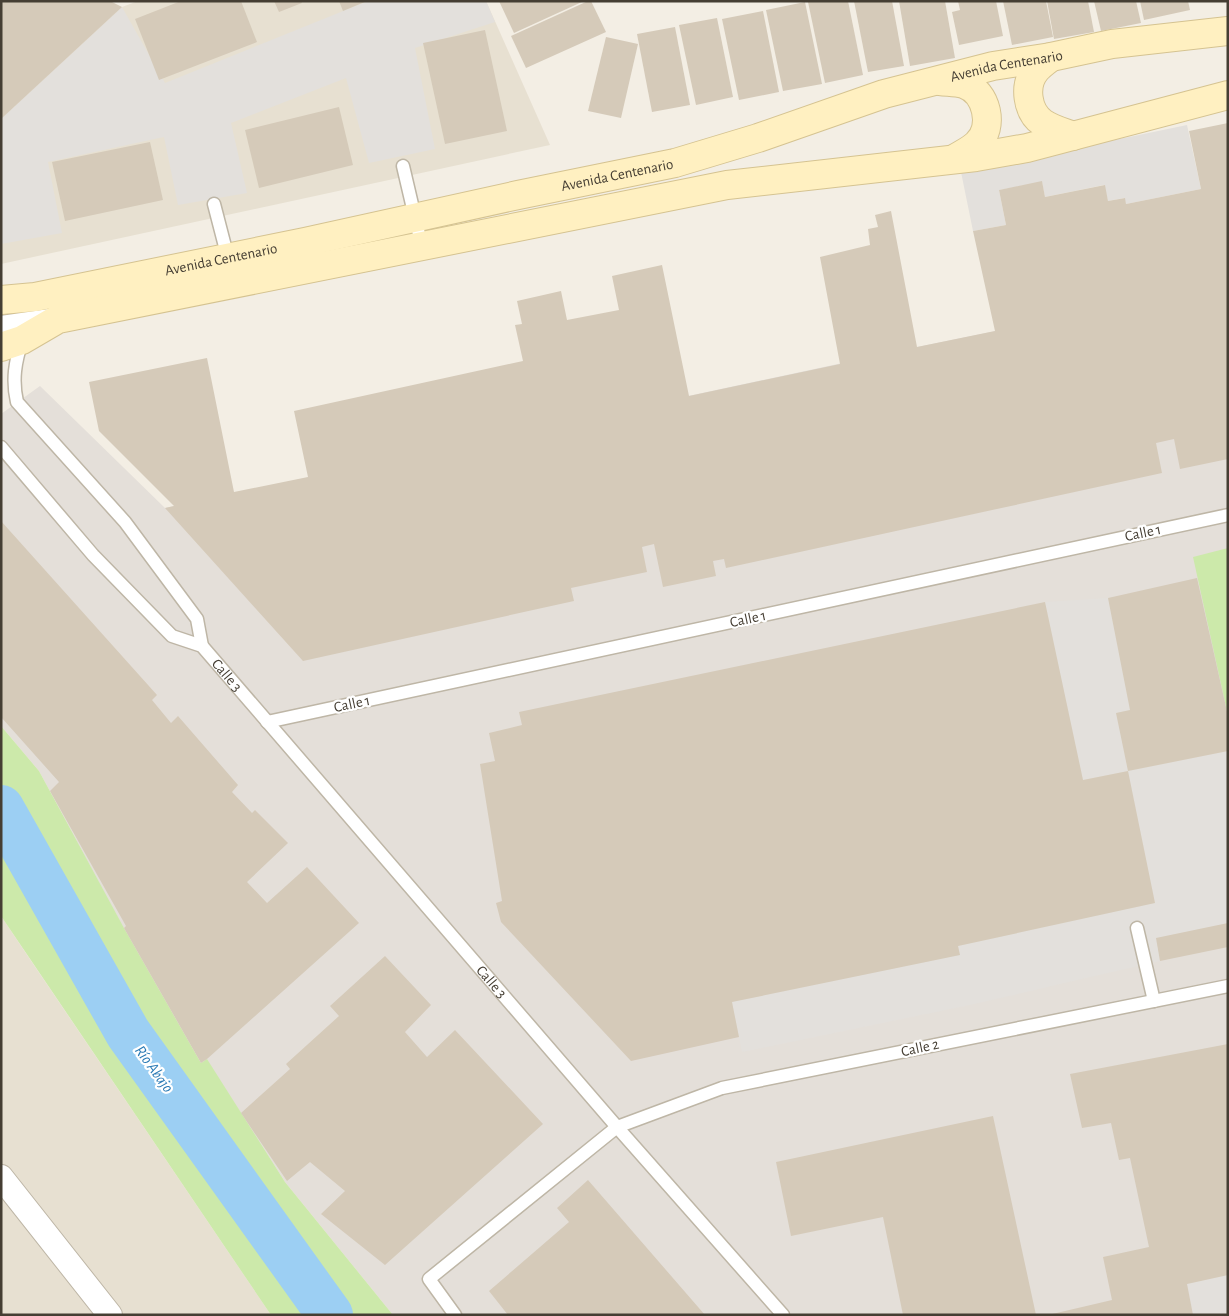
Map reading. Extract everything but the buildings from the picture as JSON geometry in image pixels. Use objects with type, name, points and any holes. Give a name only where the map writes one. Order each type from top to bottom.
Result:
[{"type":"main road","name":"Avenida Centenario","points":[[1,300],[35,298],[676,163],[758,138],[884,94],[993,66],[1051,57],[1112,44],[1228,31]]},
{"type":"main road","points":[[1051,57],[1036,69],[1031,77],[1028,89],[1031,109],[1044,124],[1073,136]]},
{"type":"main road","points":[[937,80],[965,84],[976,93],[985,106],[986,129],[978,143],[954,159]]},
{"type":"main road","name":"Avenida Centenario","points":[[8,338],[58,320],[727,185],[954,159],[1027,148],[1228,95]]},
{"type":"street","points":[[1,1177],[67,1258],[110,1315]]},
{"type":"lane","points":[[404,166],[422,247]]},
{"type":"lane","points":[[214,204],[228,258]]},
{"type":"lane","name":"Calle 3","points":[[8,338],[16,358],[14,387],[17,402],[125,522],[197,619],[202,646],[617,1128],[783,1315]]},
{"type":"lane","name":"Calle 3","points":[[1,447],[93,555],[172,636],[202,646]]},
{"type":"lane","name":"Calle 1","points":[[267,722],[1228,515]]},
{"type":"lane","points":[[1137,928],[1154,1001]]},
{"type":"lane","name":"Calle 2","points":[[455,1315],[429,1279],[617,1128],[722,1088],[1228,986]]},
{"type":"shaded area","points":[[138,1],[486,1],[550,145],[1,264],[1,119],[122,7]]},
{"type":"shaded area","points":[[368,1],[486,1],[495,22],[415,48],[435,149],[369,163],[346,78],[231,123],[247,193],[178,205],[164,137],[48,162],[62,233],[1,244],[1,119],[122,7],[165,83]]},
{"type":"shaded area","points":[[1187,125],[1201,189],[1126,204],[1124,198],[1108,201],[1104,185],[1045,197],[1042,182],[999,190],[1006,225],[973,231],[961,172]]},
{"type":"shaded area","points":[[1228,284],[1228,1315],[393,1315],[285,1182],[207,1060],[201,1063],[122,925],[39,771],[1,726],[1,414],[40,386],[165,508],[917,347]]},
{"type":"shaded area","points":[[1108,598],[1130,710],[1117,713],[1128,771],[1083,780],[1045,602]]},
{"type":"shaded area","points":[[1228,751],[1228,923],[1156,938],[1160,961],[970,1005],[742,1052],[732,1002],[959,955],[958,946],[1155,903],[1128,771]]},
{"type":"shaded area","points":[[1,916],[23,949],[271,1315],[1,1315]]},
{"type":"shaded area","points":[[1228,1275],[1228,1315],[1193,1315],[1187,1284]]},
{"type":"green space","points":[[1228,548],[1228,716],[1193,557]]},
{"type":"green space","points":[[1,726],[39,771],[124,928],[201,1063],[207,1059],[285,1182],[393,1315],[271,1315],[1,916]]},
{"type":"waterway","name":"Río Abajo","points":[[1,808],[128,1033],[330,1315]]}]
